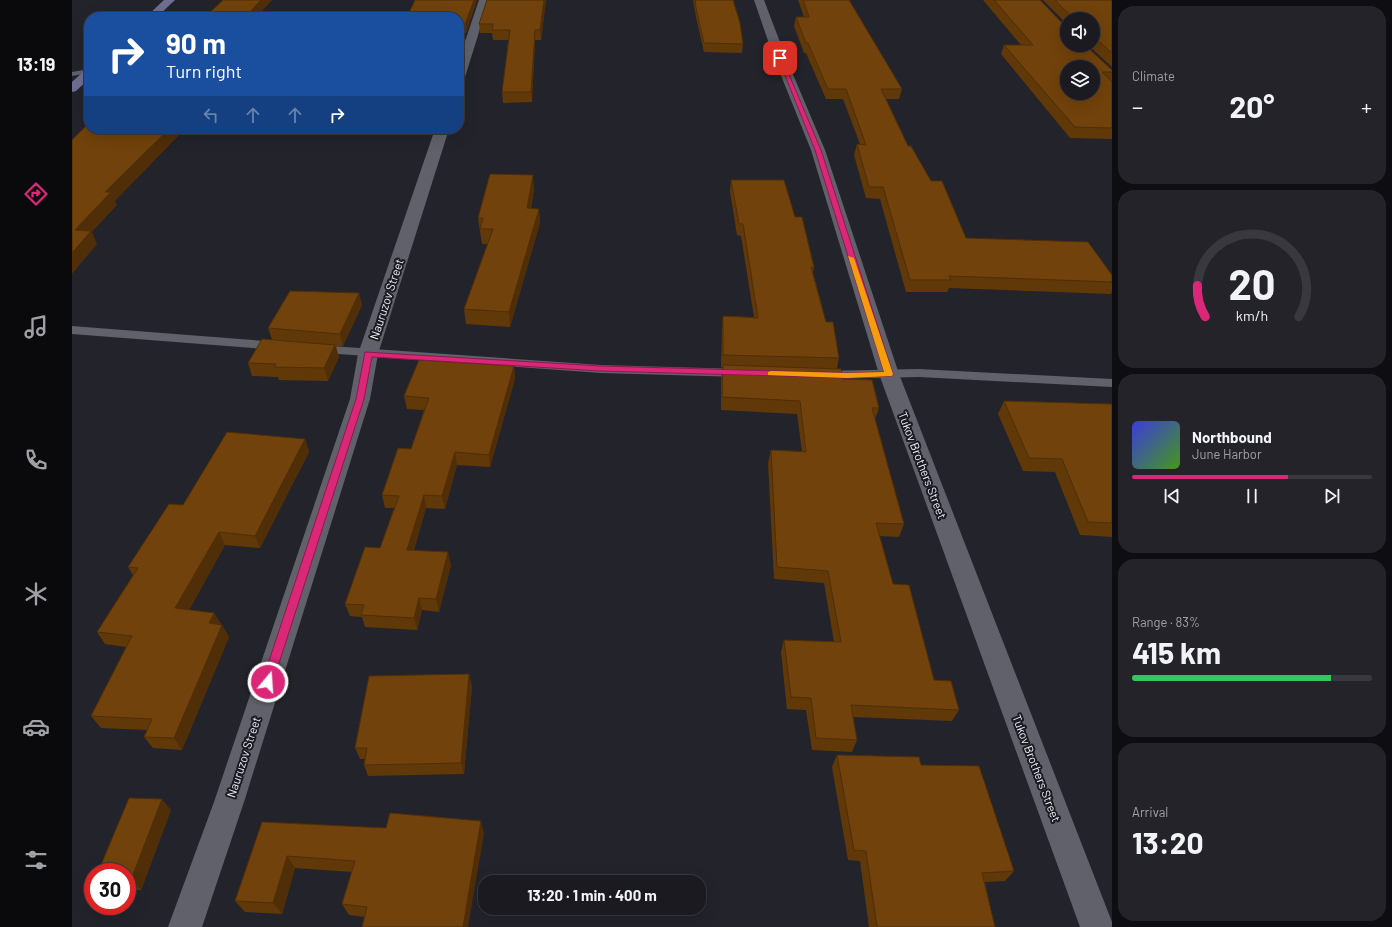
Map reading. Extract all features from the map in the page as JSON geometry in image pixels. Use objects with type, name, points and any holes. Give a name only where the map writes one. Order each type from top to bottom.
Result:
[{"type":"main road","points":[[157,12],[170,0]]},
{"type":"main road","points":[[72,88],[84,77]]},
{"type":"street","points":[[464,62],[484,0]]},
{"type":"street","name":"Tukov Brothers Street","points":[[759,0],[780,58],[818,150],[889,374],[1097,927]]},
{"type":"street","name":"Nauruzov Street","points":[[185,927],[228,802],[360,399],[368,354],[440,134]]},
{"type":"lane","points":[[72,74],[84,73]]},
{"type":"lane","points":[[72,330],[290,347]]},
{"type":"lane","points":[[306,348],[368,354],[601,369],[752,373]]},
{"type":"lane","points":[[808,375],[919,373],[1112,383]]},
{"type":"building","points":[[223,0],[261,0],[250,12],[210,12]]},
{"type":"building","points":[[415,0],[474,0],[465,24],[464,12],[409,12]]},
{"type":"building","points":[[487,0],[544,0],[540,30],[535,30],[531,92],[502,92],[510,30],[492,30],[493,24],[479,24]]},
{"type":"building","points":[[695,0],[733,0],[740,23],[743,44],[704,43]]},
{"type":"building","points":[[803,0],[849,0],[902,89],[881,89],[908,146],[911,146],[931,181],[942,181],[966,238],[1088,242],[1112,275],[1112,282],[949,276],[951,280],[910,280],[883,187],[869,187],[857,144],[866,145],[846,89],[828,89],[808,43],[806,43],[796,17],[809,17]]},
{"type":"building","points":[[994,0],[1040,0],[1060,21],[1060,52],[1093,52],[1112,70],[1112,72],[1102,72],[1112,82],[1112,128],[1075,127],[1004,45],[1033,45]]},
{"type":"building","points":[[1055,0],[1112,0],[1112,53],[1100,42],[1100,12],[1067,12]]},
{"type":"building","points":[[84,128],[84,134],[164,134],[105,192],[111,192],[75,230],[91,231],[72,253],[72,140]]},
{"type":"building","points":[[490,174],[533,175],[527,208],[539,209],[509,312],[464,309],[493,229],[480,229],[483,218],[478,218]]},
{"type":"building","points":[[731,180],[784,180],[795,217],[802,217],[814,267],[811,267],[826,322],[833,322],[839,358],[723,355],[723,316],[758,318],[743,224],[739,224]]},
{"type":"building","points":[[290,291],[359,293],[340,334],[268,328]]},
{"type":"building","points":[[262,339],[335,345],[324,368],[274,367],[276,364],[248,363]]},
{"type":"building","points":[[419,360],[514,366],[489,455],[455,452],[442,496],[424,495],[407,550],[448,552],[436,599],[419,598],[414,618],[361,615],[364,605],[345,604],[365,547],[380,548],[399,496],[382,495],[398,448],[411,449],[429,398],[404,396]]},
{"type":"building","points":[[723,365],[841,369],[843,379],[872,380],[879,408],[872,408],[904,524],[876,523],[893,584],[909,585],[934,680],[951,681],[959,710],[851,705],[857,740],[816,738],[811,698],[791,697],[784,640],[841,642],[828,571],[777,567],[771,450],[806,452],[800,401],[722,397]]},
{"type":"building","points":[[1004,401],[1112,404],[1112,523],[1088,522],[1062,459],[1029,458]]},
{"type":"building","points":[[227,432],[305,439],[255,536],[219,532],[175,608],[214,613],[209,623],[222,625],[174,738],[144,737],[152,719],[91,716],[132,636],[97,632],[138,568],[128,567],[169,504],[183,505]]},
{"type":"building","points":[[469,674],[461,763],[364,765],[367,748],[355,748],[369,676]]},
{"type":"building","points":[[837,755],[919,757],[921,765],[979,766],[1014,871],[982,873],[995,927],[877,927],[866,851],[854,850]]},
{"type":"building","points":[[129,798],[162,799],[136,867],[136,863],[102,863]]},
{"type":"building","points":[[390,813],[481,821],[463,927],[362,927],[367,907],[342,904],[355,861],[287,856],[273,903],[235,901],[262,822],[386,828]]},
{"type":"slow traffic","points":[[771,374],[847,376],[889,374],[851,258]]},
{"type":"route","points":[[268,682],[360,399],[368,354],[601,369],[847,376],[889,374],[846,244],[818,150],[780,58]]}]
